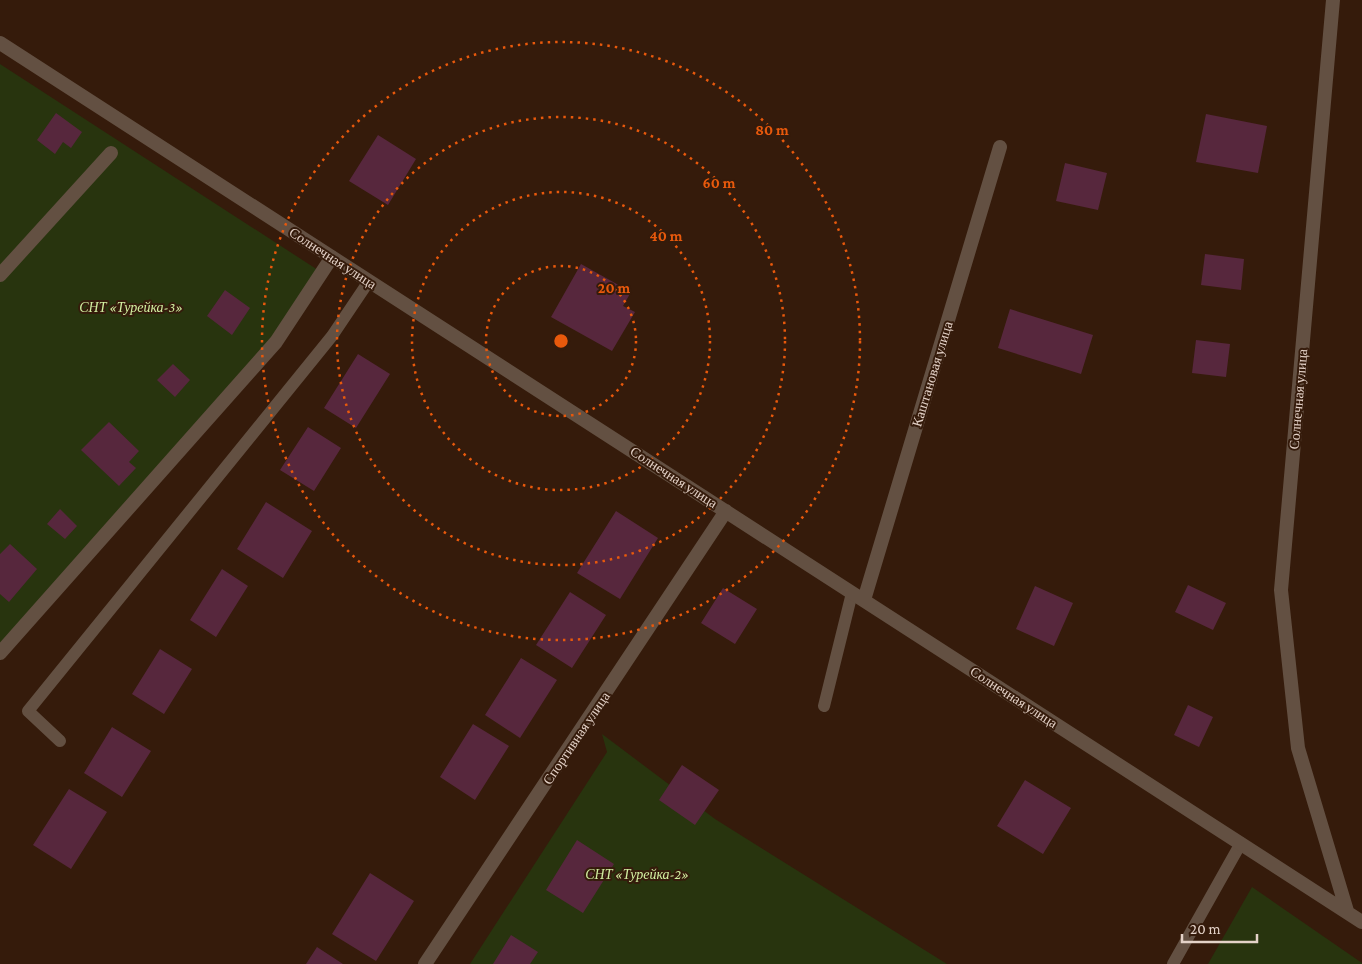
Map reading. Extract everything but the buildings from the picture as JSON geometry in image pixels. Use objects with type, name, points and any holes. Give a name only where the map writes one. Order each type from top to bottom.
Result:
[{"type":"street","name":"Солнечная улица","points":[[1333,0],[1281,590],[1298,748],[1347,911]]},
{"type":"street","name":"Солнечная улица","points":[[0,43],[1362,922]]},
{"type":"street","name":"Каштановая улица","points":[[858,596],[1000,147]]},
{"type":"street","points":[[0,275],[111,153]]},
{"type":"street","points":[[0,653],[276,342],[332,257]]},
{"type":"street","name":"Спортивная улица","points":[[425,964],[726,511]]},
{"type":"lane","points":[[60,741],[28,711],[332,336],[369,281]]},
{"type":"lane","points":[[824,706],[858,596]]},
{"type":"lane","points":[[1173,964],[1241,843]]},
{"type":"green space","name":"СНТ «Турейка-3»","points":[[0,64],[321,272],[276,342],[0,653]]},
{"type":"green space","name":"СНТ «Турейка-2»","points":[[602,734],[715,819],[947,964],[470,964],[607,752]]},
{"type":"green space","points":[[1252,887],[1362,963],[1362,964],[1208,964]]}]
